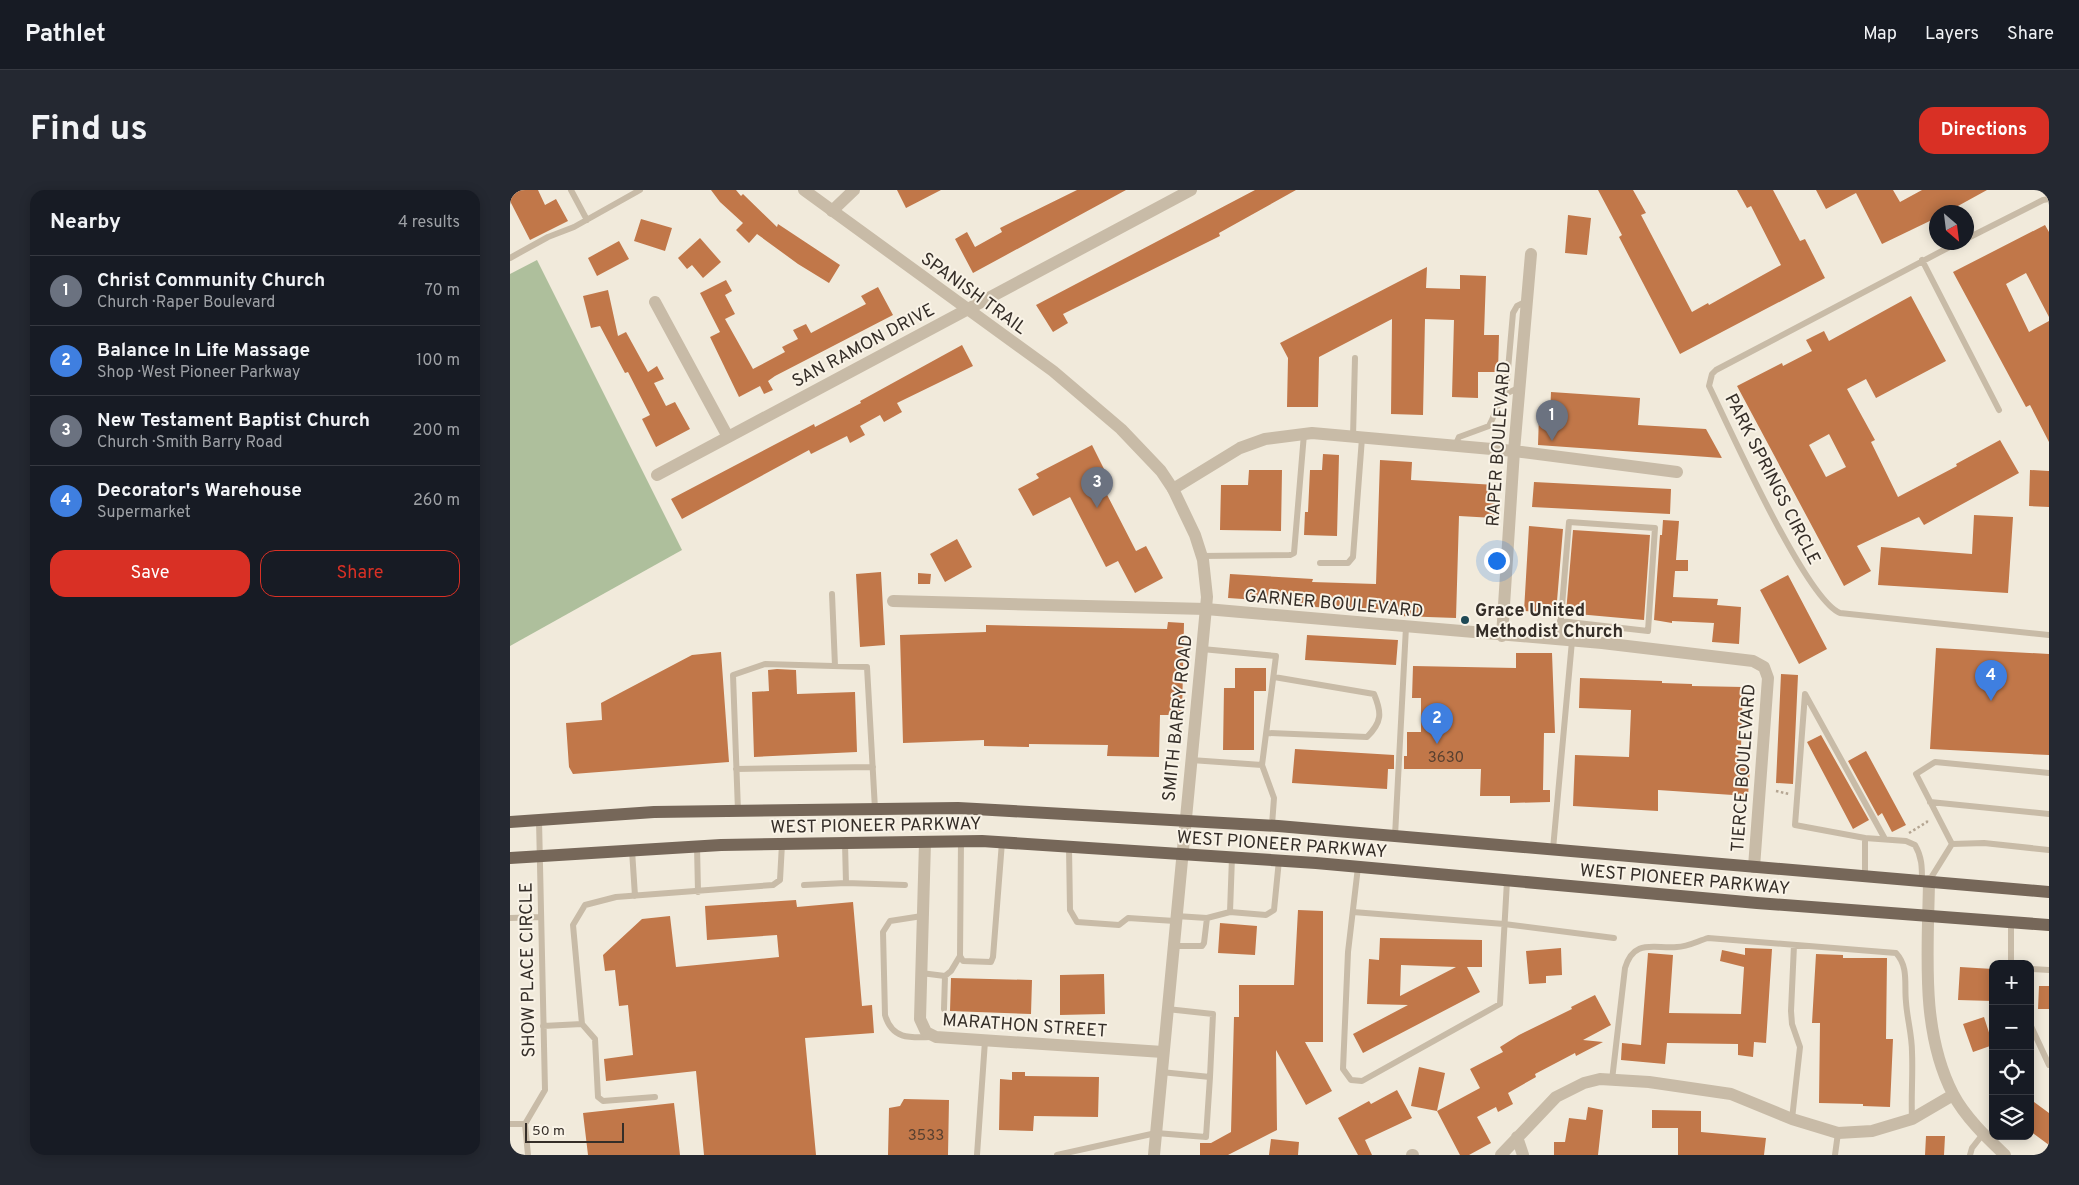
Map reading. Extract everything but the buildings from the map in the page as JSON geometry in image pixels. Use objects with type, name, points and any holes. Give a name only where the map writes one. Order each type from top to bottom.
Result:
[{"type":"main road","name":"WEST PIONEER PARKWAY","points":[[510,822],[654,812],[958,808],[1272,825],[2049,892]]},
{"type":"main road","name":"WEST PIONEER PARKWAY","points":[[510,858],[697,846],[960,841],[1002,842],[1279,860],[1757,903],[2049,925]]},
{"type":"street","name":"SPANISH TRAIL","points":[[804,190],[966,310],[1053,371],[1121,429]]},
{"type":"street","points":[[832,211],[854,190]]},
{"type":"street","name":"SAN RAMON DRIVE","points":[[657,475],[1191,190]]},
{"type":"street","name":"RAPER BOULEVARD","points":[[1502,636],[1514,451],[1531,254]]},
{"type":"street","points":[[655,302],[728,437]]},
{"type":"street","name":"SMITH BARRY ROAD","points":[[1121,429],[1161,471],[1173,489],[1195,535],[1201,556],[1207,597],[1172,946],[1154,1155]]},
{"type":"street","points":[[1173,489],[1240,448],[1265,439],[1304,434],[1514,451],[1677,472]]},
{"type":"street","name":"GARNER BOULEVARD","points":[[892,601],[1206,609],[1565,640],[1753,661],[1764,667],[1766,671]]},
{"type":"street","name":"TIERCE BOULEVARD","points":[[1754,867],[1768,678],[1766,671]]},
{"type":"street","name":"MARATHON STREET","points":[[924,842],[920,1019],[926,1032],[936,1037],[1163,1052]]},
{"type":"street","points":[[1925,881],[1928,915],[1931,1030],[1954,1095],[1983,1134],[2005,1155]]},
{"type":"street","points":[[1501,1155],[1556,1097],[1584,1083],[1600,1079],[1649,1082],[1731,1094],[1792,1118],[1838,1133],[1872,1131],[1912,1119],[1954,1095]]},
{"type":"street","points":[[1517,1136],[1523,1155]]},
{"type":"lane","points":[[571,190],[587,220]]},
{"type":"lane","points":[[511,255],[587,220],[640,190]]},
{"type":"lane","points":[[1974,235],[2043,200],[2049,199]]},
{"type":"lane","name":"PARK SPRINGS CIRCLE","points":[[1943,250],[1716,370],[1712,374],[1709,386],[1760,491],[1800,565],[1815,589],[1834,611],[1840,614],[2049,635]]},
{"type":"lane","points":[[1922,260],[1999,410]]},
{"type":"lane","points":[[1506,392],[1513,313],[1517,306],[1527,301]]},
{"type":"lane","points":[[1320,563],[1348,562],[1353,557],[1357,438],[1355,358]]},
{"type":"lane","points":[[1454,446],[1459,437],[1489,426],[1499,400],[1506,392],[1520,388]]},
{"type":"lane","points":[[1201,556],[1290,555],[1294,553],[1304,434]]},
{"type":"lane","points":[[1553,850],[1565,640],[1560,621],[1569,522],[1655,528],[1648,631],[1560,621]]},
{"type":"lane","points":[[832,594],[835,666]]},
{"type":"lane","points":[[1395,836],[1406,627]]},
{"type":"lane","points":[[1202,649],[1276,656],[1262,765],[1274,798],[1272,825]]},
{"type":"lane","points":[[738,810],[733,675],[765,664],[867,667],[875,809]]},
{"type":"lane","points":[[1267,733],[1367,737],[1377,727],[1380,708],[1374,694],[1274,677]]},
{"type":"lane","points":[[1885,839],[1805,694],[1795,825],[1865,838],[1898,840],[1915,845],[1922,861],[1925,881]]},
{"type":"lane","points":[[1191,760],[1262,765]]},
{"type":"lane","points":[[1952,844],[1916,774],[1935,762],[2049,773]]},
{"type":"lane","points":[[736,770],[873,766]]},
{"type":"lane","points":[[1930,802],[2049,814]]},
{"type":"lane","name":"SHOW PLACE CIRCLE","points":[[525,1124],[545,1090],[539,820]]},
{"type":"lane","points":[[1865,838],[1865,876]]},
{"type":"lane","points":[[921,973],[945,976],[951,971],[960,956],[960,841]]},
{"type":"lane","points":[[960,956],[963,960],[991,962],[993,957],[1002,842]]},
{"type":"lane","points":[[845,843],[846,884]]},
{"type":"lane","points":[[1952,844],[1984,843],[2049,850]]},
{"type":"lane","points":[[655,1097],[603,1102],[598,1097],[595,1039],[582,1024],[573,925],[584,904],[616,897],[774,885],[780,880],[782,844]]},
{"type":"lane","points":[[1925,881],[1952,844]]},
{"type":"lane","points":[[697,846],[698,892]]},
{"type":"lane","points":[[1069,847],[1070,910],[1077,922],[1119,925],[1128,918],[1206,918],[1230,912],[1266,915],[1274,910],[1279,860]]},
{"type":"lane","points":[[632,850],[635,896]]},
{"type":"lane","points":[[1230,912],[1232,857]]},
{"type":"lane","points":[[1358,867],[1348,952],[1343,1069],[1351,1080],[1362,1080],[1500,1004],[1507,881]]},
{"type":"lane","points":[[804,885],[905,885]]},
{"type":"lane","points":[[1353,912],[1504,924],[1614,938]]},
{"type":"lane","points":[[510,918],[541,916]]},
{"type":"lane","points":[[922,916],[890,921],[883,932],[885,1015],[888,1026],[904,1036],[936,1037]]},
{"type":"lane","points":[[1172,946],[1202,946],[1204,943],[1206,918]]},
{"type":"lane","points":[[2011,922],[2011,960]]},
{"type":"lane","points":[[1612,1080],[1624,968],[1628,958],[1634,951],[1645,946],[1678,948],[1708,938],[1896,953],[1902,959],[1905,972],[1906,1007],[1912,1051],[1910,1086],[1912,1119]]},
{"type":"lane","points":[[1792,1118],[1800,1047],[1792,1024],[1790,1011],[1794,945]]},
{"type":"lane","points":[[2034,969],[2049,970]]},
{"type":"lane","points":[[944,1008],[945,976]]},
{"type":"lane","points":[[1056,1155],[1156,1133],[1206,1136],[1213,1014],[1167,1009]]},
{"type":"lane","points":[[543,1026],[582,1024]]},
{"type":"lane","points":[[2034,1033],[2049,1065]]},
{"type":"lane","points":[[978,1155],[985,1041]]},
{"type":"lane","points":[[1161,1072],[1210,1077]]},
{"type":"lane","points":[[510,1124],[525,1124],[528,1155]]},
{"type":"lane","points":[[1836,1155],[1838,1133]]},
{"type":"lane","points":[[1970,1155],[1972,1148],[1983,1134]]},
{"type":"path","points":[[1898,840],[1927,822],[1930,802]]},
{"type":"green space","points":[[537,260],[682,550],[510,646],[510,274]]},
{"type":"place","name":"Christ Community Church","points":[[1552,441]]},
{"type":"place","name":"New Testament Baptist Church","points":[[1097,508]]},
{"type":"place","name":"Grace United Methodist Church","points":[[1465,620]]},
{"type":"place","name":"Decorator's Warehouse","points":[[1991,701]]},
{"type":"place","name":"Balance In Life Massage","points":[[1437,744]]}]
